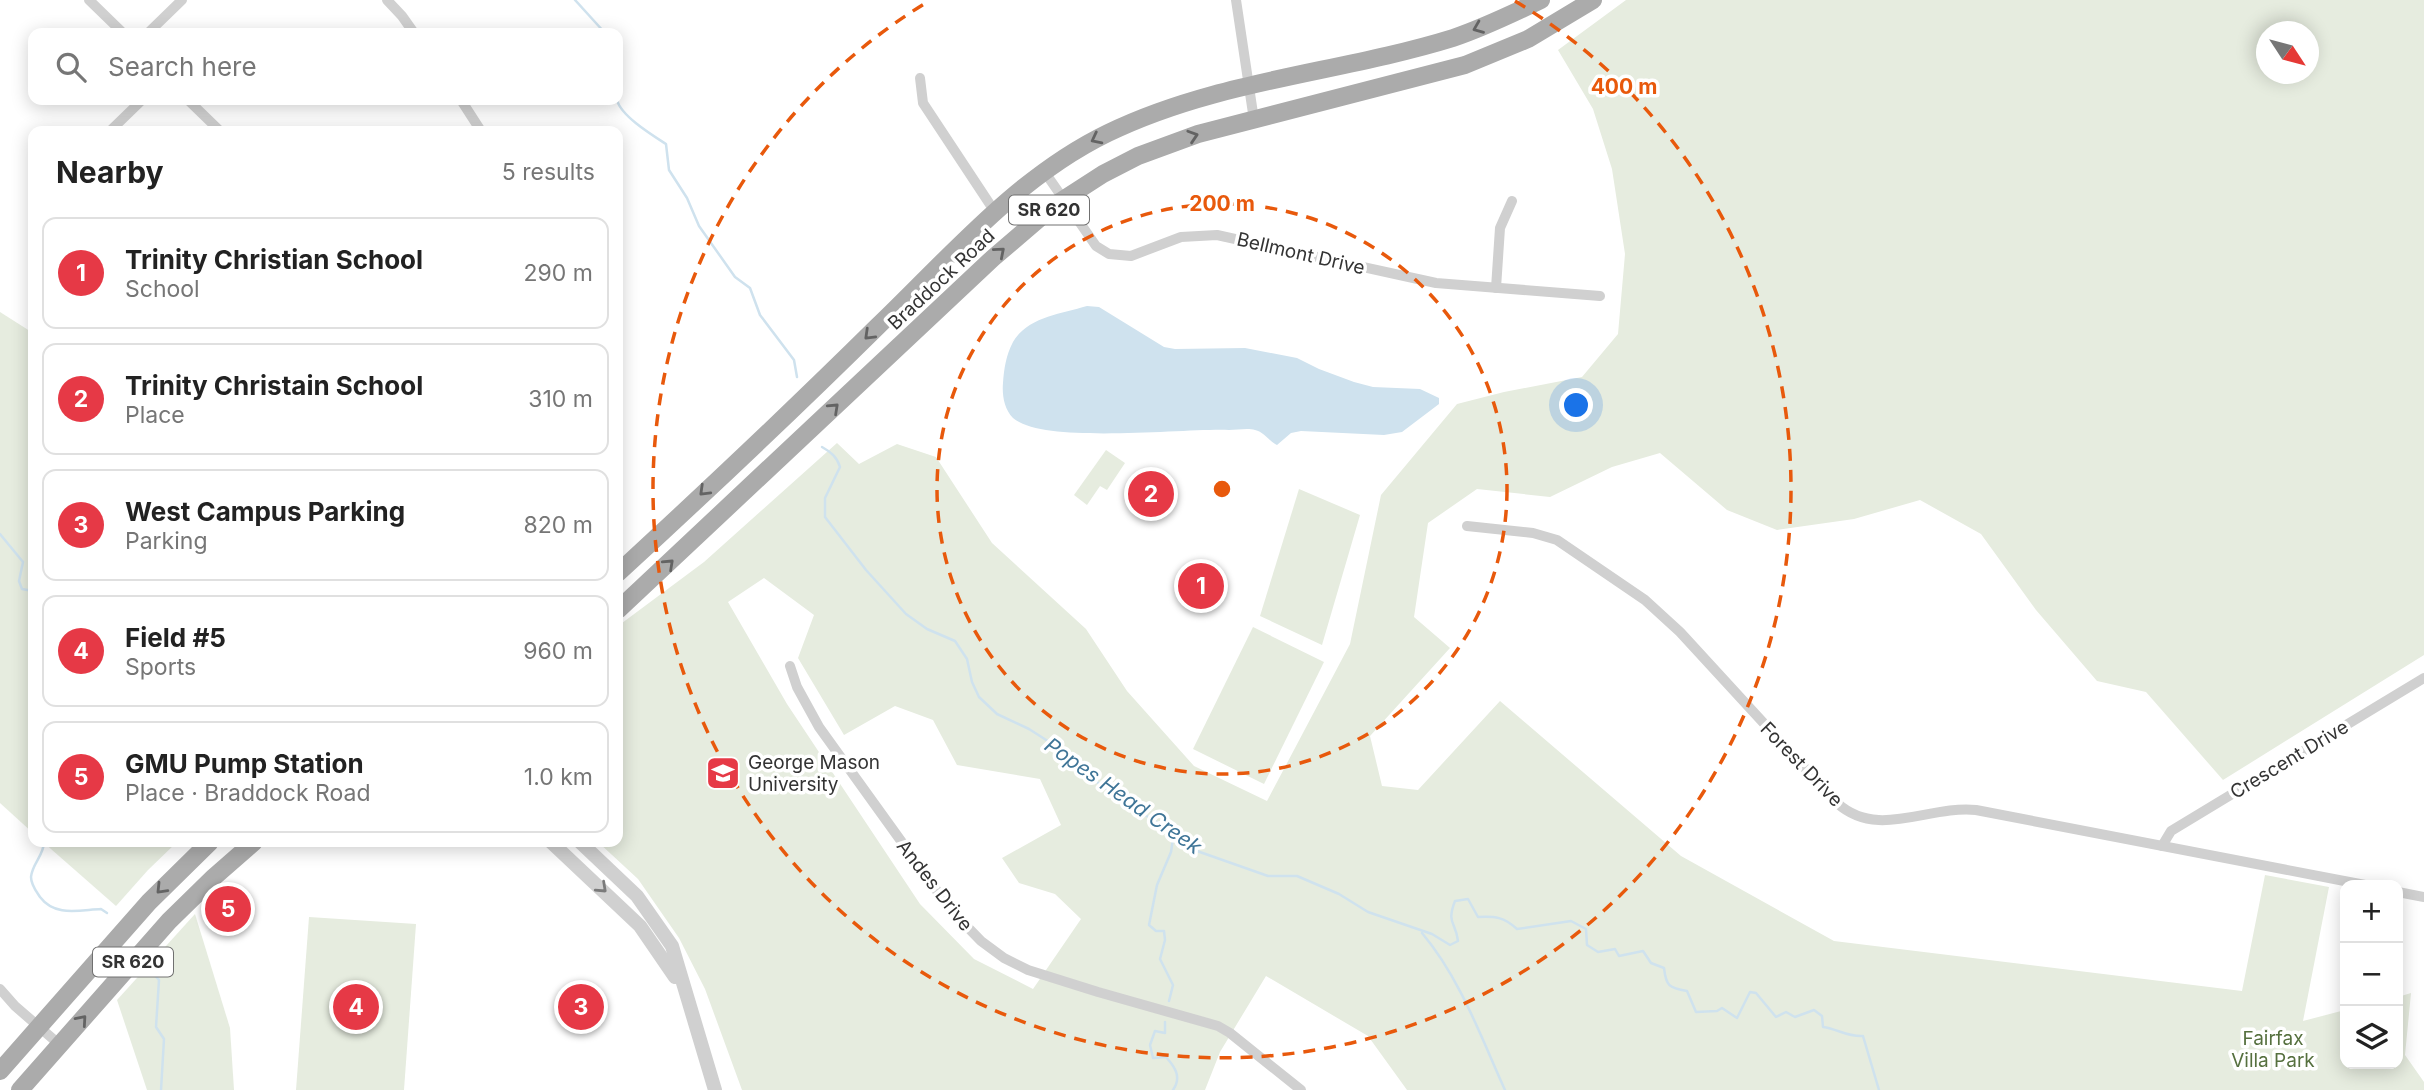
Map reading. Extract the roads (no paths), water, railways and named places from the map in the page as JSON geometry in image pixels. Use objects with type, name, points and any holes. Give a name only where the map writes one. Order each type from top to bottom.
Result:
[{"type":"main road","name":"Braddock Road","points":[[623,568],[877,328],[995,212],[1044,172],[1086,144],[1179,105],[1451,38],[1492,23],[1541,0]]},
{"type":"main road","name":"Braddock Road","points":[[623,605],[993,258],[1063,200],[1102,174],[1138,156],[1198,134],[1465,65],[1528,38],[1593,0]]},
{"type":"main road","name":"SR 620","points":[[0,1071],[149,901],[205,847]]},
{"type":"main road","name":"SR 620","points":[[20,1090],[187,903],[249,847]]},
{"type":"street","points":[[89,0],[117,28]]},
{"type":"street","points":[[153,28],[182,0]]},
{"type":"street","points":[[387,0],[410,28]]},
{"type":"street","points":[[1236,0],[1254,120]]},
{"type":"street","points":[[920,78],[923,103],[995,212]]},
{"type":"street","points":[[115,126],[137,105]]},
{"type":"street","points":[[193,105],[215,126]]},
{"type":"street","points":[[464,105],[478,126]]},
{"type":"street","name":"Bellmont Drive","points":[[1044,172],[1096,246],[1109,254],[1131,256],[1181,237],[1217,234],[1436,284],[1600,296]]},
{"type":"street","points":[[1496,288],[1500,228],[1512,201]]},
{"type":"street","name":"Forest Drive","points":[[1467,526],[1533,533],[1557,540],[1644,600],[1681,632],[1811,776],[1854,816],[1890,822],[1942,810],[1967,809],[2340,880]]},
{"type":"street","name":"Andes Drive","points":[[790,666],[797,687],[818,727],[950,909],[981,941],[1004,958],[1028,970],[1218,1026],[1230,1032],[1301,1090]]},
{"type":"street","name":"Crescent Drive","points":[[2162,846],[2171,831],[2424,678]]},
{"type":"street","points":[[556,847],[640,926],[657,947],[687,995]]},
{"type":"street","points":[[585,847],[637,896],[664,932],[687,995],[715,1090]]},
{"type":"street","points":[[2403,893],[2424,897]]},
{"type":"street","points":[[0,989],[60,1045]]},
{"type":"water","points":[[1087,306],[1099,307],[1164,347],[1245,348],[1297,358],[1319,369],[1373,387],[1420,389],[1439,398],[1439,404],[1402,432],[1384,435],[1301,431],[1291,433],[1277,445],[1252,429],[1083,433],[1029,426],[1013,418],[1003,397],[1003,388],[1006,362],[1013,342],[1027,327],[1036,322]]},
{"type":"waterway","name":"Popes Head Creek","points":[[575,0],[600,28]]},
{"type":"waterway","name":"Popes Head Creek","points":[[620,105],[631,119],[666,144],[669,170],[687,198],[699,226],[735,277],[750,288],[760,315],[794,360],[797,377]]},
{"type":"waterway","name":"Popes Head Creek","points":[[822,447],[833,455],[840,467],[825,498],[825,517],[866,570],[906,614],[927,629],[955,641],[967,659],[972,682],[979,697],[997,714],[1029,729],[1054,745],[1072,764],[1133,808],[1174,832],[1197,851],[1268,876],[1297,876],[1339,894],[1368,912],[1432,934],[1450,945],[1458,941],[1451,919],[1455,901],[1468,899],[1478,917],[1499,918],[1517,929],[1571,921],[1586,929],[1587,945],[1598,952],[1615,949],[1619,956],[1643,951],[1651,963],[1664,968],[1670,985],[1687,991],[1696,1012],[1717,1011],[1722,1008],[1737,1018],[1750,992],[1756,993],[1776,1017],[1786,1012],[1795,1017],[1814,1010],[1822,1016],[1823,1027],[1863,1036],[1879,1090]]},
{"type":"waterway","points":[[0,534],[23,562],[19,581],[22,589],[28,590]]},
{"type":"waterway","points":[[1169,1001],[1173,985],[1160,959],[1165,940],[1164,931],[1156,931],[1149,925],[1157,885],[1171,852],[1174,832]]},
{"type":"waterway","points":[[43,847],[31,877],[40,897],[60,910],[101,909],[107,913]]},
{"type":"waterway","name":"Popes Head Creek","points":[[1422,933],[1459,988],[1505,1090]]},
{"type":"waterway","points":[[153,973],[159,980],[156,1027],[164,1039],[161,1090]]},
{"type":"waterway","points":[[1165,1022],[1165,1033],[1155,1031],[1150,1045],[1153,1058],[1166,1057],[1175,1068],[1177,1081],[1173,1090]]},
{"type":"place","name":"Trinity Christain School","points":[[1151,494]]},
{"type":"place","name":"Trinity Christian School","points":[[1201,586]]},
{"type":"place","name":"George Mason University","points":[[723,773]]},
{"type":"place","name":"GMU Pump Station","points":[[228,909]]},
{"type":"place","name":"Field #5","points":[[356,1007]]},
{"type":"place","name":"West Campus Parking","points":[[581,1007]]},
{"type":"park label","name":"Fairfax Villa Park","points":[[2273,1049]]}]
